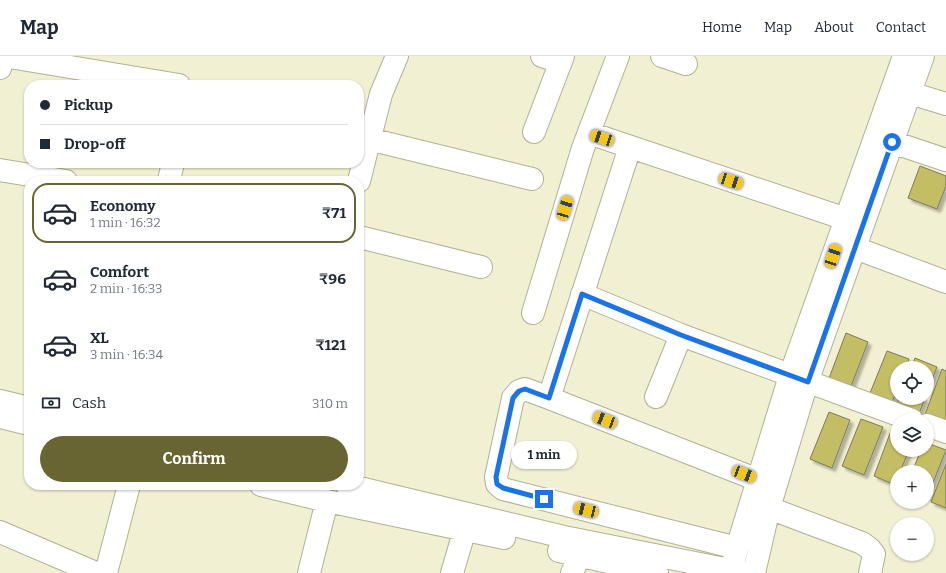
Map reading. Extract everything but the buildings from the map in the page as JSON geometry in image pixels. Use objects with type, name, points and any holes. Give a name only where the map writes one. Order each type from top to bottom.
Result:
[{"type":"street","points":[[0,68],[3,56],[149,80]]},
{"type":"street","points":[[364,160],[381,94],[397,56]]},
{"type":"street","points":[[533,313],[589,133],[618,56]]},
{"type":"street","points":[[662,56],[686,64]]},
{"type":"street","points":[[847,244],[846,219],[904,56]]},
{"type":"street","points":[[363,490],[569,554],[736,572],[737,548],[758,480],[799,379],[847,244],[892,142],[923,56]]},
{"type":"street","points":[[534,132],[555,58]]},
{"type":"street","points":[[910,93],[946,104]]},
{"type":"street","points":[[589,133],[846,219]]},
{"type":"street","points":[[369,139],[532,179]]},
{"type":"street","points":[[892,142],[946,160]]},
{"type":"street","points":[[549,398],[630,147]]},
{"type":"street","points":[[0,170],[36,176]]},
{"type":"street","points":[[364,238],[481,267]]},
{"type":"street","points":[[847,244],[946,282]]},
{"type":"street","points":[[582,294],[681,335],[893,413]]},
{"type":"street","points":[[656,397],[681,335]]},
{"type":"street","points":[[754,573],[799,379]]},
{"type":"street","points":[[737,548],[570,506],[503,488],[497,484],[496,477],[513,398],[519,391],[525,389],[758,480]]},
{"type":"street","points":[[0,401],[24,407]]},
{"type":"street","points":[[0,417],[24,423]]},
{"type":"street","points":[[934,428],[946,432]]},
{"type":"street","points":[[106,573],[128,490]]},
{"type":"street","points":[[285,490],[326,502],[465,529],[657,573]]},
{"type":"street","points":[[309,573],[326,502]]},
{"type":"street","points":[[569,554],[570,506]]},
{"type":"street","points":[[769,508],[862,543],[874,554],[870,573]]},
{"type":"street","points":[[452,573],[465,529]]},
{"type":"street","points":[[0,532],[96,573]]},
{"type":"route","points":[[544,499],[503,488],[497,484],[496,477],[513,398],[519,391],[525,389],[549,398],[582,294],[681,335],[808,382],[892,142]]}]
